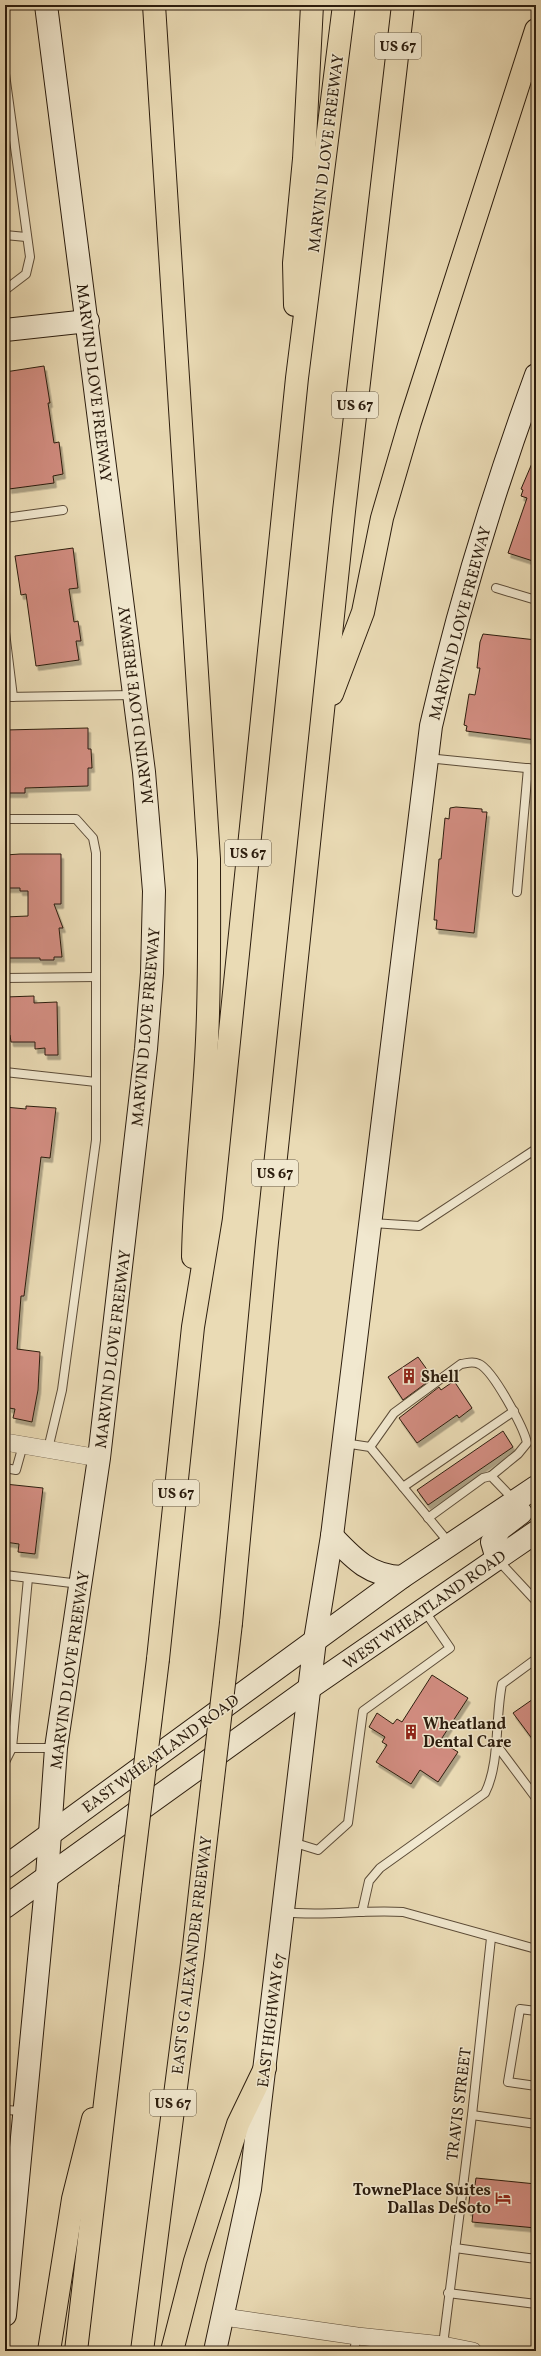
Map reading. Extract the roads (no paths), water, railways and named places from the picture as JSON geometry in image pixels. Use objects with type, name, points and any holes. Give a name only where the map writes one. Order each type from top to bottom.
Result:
[{"type":"highway","points":[[154,5],[208,858],[210,959],[207,1040],[194,1212],[193,1327]]},
{"type":"highway","points":[[297,378],[294,262],[304,159],[312,5]]},
{"type":"highway","name":"MARVIN D LOVE FREEWAY","points":[[110,2060],[130,1889],[145,1780],[193,1327],[211,1217],[297,378],[344,5]]},
{"type":"highway","name":"US 67","points":[[321,722],[365,320],[403,5]]},
{"type":"highway","points":[[394,87],[418,5]]},
{"type":"highway","points":[[321,722],[363,612],[382,518],[410,422],[536,30]]},
{"type":"highway","name":"EAST S G ALEXANDER FREEWAY","points":[[142,2351],[193,1955],[231,1623],[321,722]]},
{"type":"highway","points":[[49,2351],[73,2199],[82,2156],[110,2060]]},
{"type":"highway","name":"US 67","points":[[76,2351],[110,2060]]},
{"type":"highway","points":[[172,2351],[195,2261],[238,2124],[264,2068]]},
{"type":"main road","name":"MARVIN D LOVE FREEWAY","points":[[46,5],[88,321],[134,695],[148,813],[154,891],[152,972],[146,1049],[99,1458],[56,1748],[50,1834]]},
{"type":"main road","points":[[5,330],[88,321]]},
{"type":"main road","name":"MARVIN D LOVE FREEWAY","points":[[311,1687],[316,1640],[332,1536],[430,726],[447,658],[508,452],[536,375]]},
{"type":"main road","points":[[497,1559],[492,1542],[500,1529],[526,1501],[536,1487]]},
{"type":"main road","points":[[316,1640],[402,1578],[452,1545],[526,1501]]},
{"type":"main road","name":"WEST WHEATLAND ROAD","points":[[311,1687],[536,1532]]},
{"type":"main road","points":[[332,1536],[357,1561],[374,1572],[386,1577],[402,1578]]},
{"type":"main road","name":"EAST WHEATLAND ROAD","points":[[5,1867],[316,1640]]},
{"type":"main road","points":[[5,1907],[311,1687]]},
{"type":"main road","name":"EAST HIGHWAY 67","points":[[215,2351],[224,2317],[250,2189],[311,1687]]},
{"type":"main road","points":[[5,2306],[15,2110],[48,1876],[50,1834]]},
{"type":"street","points":[[5,1442],[99,1458]]},
{"type":"street","points":[[224,2317],[356,2343],[443,2344],[473,2351]]},
{"type":"lane","points":[[5,74],[26,237],[30,257],[26,274],[5,290]]},
{"type":"lane","points":[[5,235],[26,237]]},
{"type":"lane","points":[[5,518],[63,510]]},
{"type":"lane","points":[[496,588],[536,600]]},
{"type":"lane","points":[[5,632],[9,697],[134,695]]},
{"type":"lane","points":[[426,758],[532,769],[517,892]]},
{"type":"lane","points":[[5,819],[76,819],[93,838],[96,853],[95,1148],[62,1390],[48,1449]]},
{"type":"lane","points":[[5,978],[96,977]]},
{"type":"lane","points":[[5,1072],[96,1082]]},
{"type":"lane","points":[[369,1223],[419,1226],[536,1149]]},
{"type":"lane","points":[[370,1447],[394,1413],[402,1406],[461,1364],[472,1362],[481,1364],[514,1411],[528,1443],[518,1454],[491,1476],[483,1478],[428,1518]]},
{"type":"lane","points":[[403,1487],[514,1411]]},
{"type":"lane","points":[[343,1443],[370,1447],[452,1545]]},
{"type":"lane","points":[[5,1468],[16,1470],[23,1445]]},
{"type":"lane","points":[[491,1476],[526,1501]]},
{"type":"lane","points":[[497,1559],[536,1601]]},
{"type":"lane","points":[[5,1576],[80,1584]]},
{"type":"lane","points":[[5,1762],[9,1748],[28,1578]]},
{"type":"lane","points":[[291,1842],[318,1850],[348,1822],[363,1711],[450,1648],[423,1609]]},
{"type":"lane","points":[[362,1912],[369,1881],[380,1868],[485,1793],[491,1781],[502,1684],[536,1659]]},
{"type":"lane","points":[[495,1743],[536,1798]]},
{"type":"lane","points":[[9,1748],[56,1748]]},
{"type":"lane","points":[[284,1912],[304,1915],[362,1912],[403,1912],[491,1938],[536,1949]]},
{"type":"lane","name":"TRAVIS STREET","points":[[443,2344],[448,2293],[472,2115],[491,1938]]},
{"type":"lane","points":[[536,2011],[520,2009],[508,2082],[536,2086]]},
{"type":"lane","points":[[472,2115],[536,2124]]},
{"type":"lane","points":[[454,2248],[536,2259]]},
{"type":"lane","points":[[448,2293],[536,2304]]},
{"type":"place","name":"Shell","points":[[409,1376]]},
{"type":"place","name":"Wheatland Dental Care","points":[[411,1732]]},
{"type":"place","name":"TownePlace Suites Dallas DeSoto","points":[[503,2198]]}]
